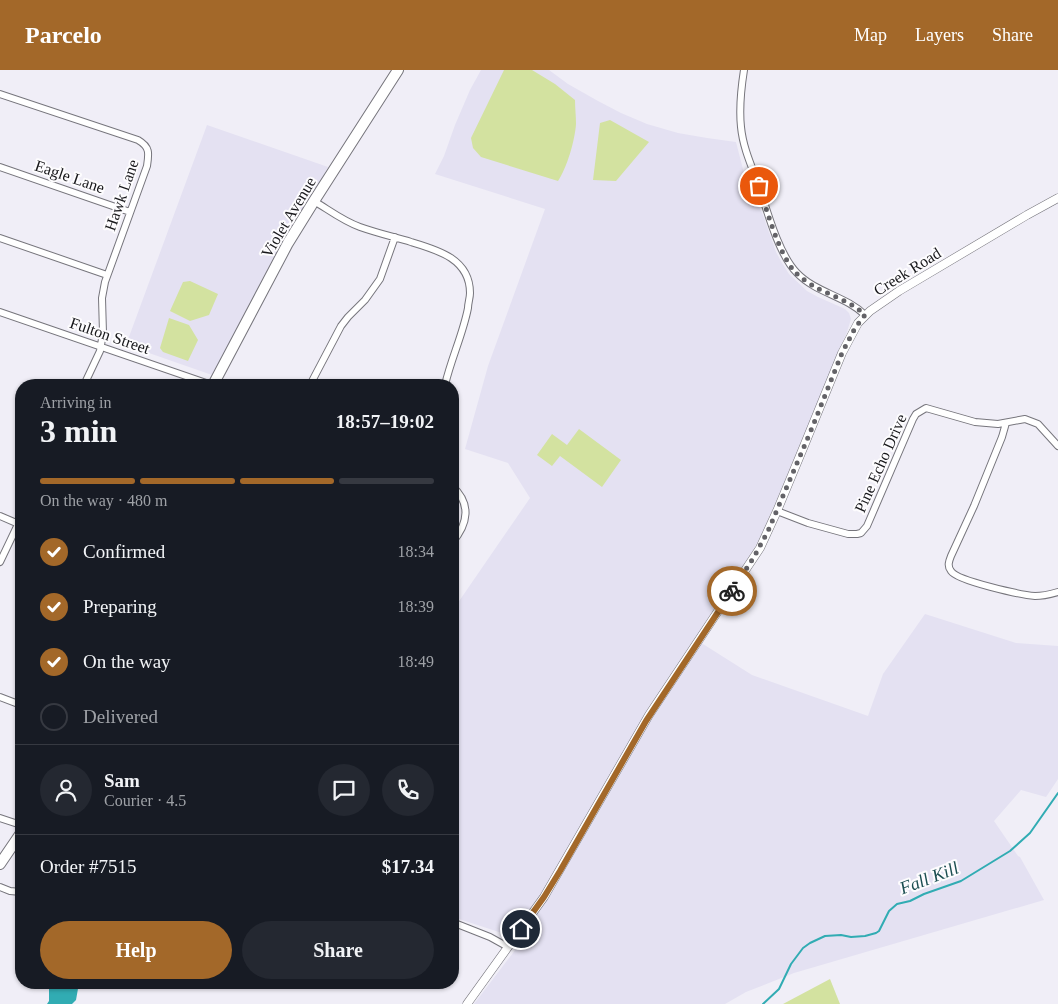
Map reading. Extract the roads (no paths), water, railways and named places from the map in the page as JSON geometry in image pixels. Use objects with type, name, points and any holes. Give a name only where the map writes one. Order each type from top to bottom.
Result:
[{"type":"main road","name":"Violet Avenue","points":[[215,379],[288,243],[398,70]]},
{"type":"main road","points":[[0,864],[15,842]]},
{"type":"street","points":[[744,70],[740,113],[743,141],[784,254],[793,269],[805,281],[853,306],[865,315]]},
{"type":"street","name":"Hawk Lane","points":[[0,94],[138,140],[144,143],[148,152],[147,166],[105,282],[102,298],[104,333],[101,347],[87,379]]},
{"type":"street","name":"Eagle Lane","points":[[0,167],[130,212]]},
{"type":"street","name":"Creek Road","points":[[467,1004],[549,889],[653,709],[754,557],[764,539],[842,353],[855,328],[865,315],[875,307],[1008,226],[1058,198]]},
{"type":"street","points":[[314,200],[347,222],[436,250],[458,263],[465,273],[470,293],[466,319],[447,379]]},
{"type":"street","points":[[0,238],[107,275]]},
{"type":"street","points":[[313,379],[341,326],[365,300],[380,278],[395,238]]},
{"type":"street","name":"Fulton Street","points":[[0,312],[194,379]]},
{"type":"street","name":"Pine Echo Drive","points":[[776,511],[817,526],[848,534],[861,533],[867,526],[913,419],[922,409],[926,408],[975,422],[1006,423]]},
{"type":"street","points":[[1058,446],[1035,422],[1025,419],[1006,423],[1002,437],[948,564],[953,573],[973,582],[1036,596],[1058,592]]},
{"type":"street","points":[[459,493],[466,512],[463,528],[459,533]]},
{"type":"street","points":[[0,516],[15,520]]},
{"type":"street","points":[[0,562],[15,532]]},
{"type":"street","points":[[0,697],[15,703]]},
{"type":"street","points":[[0,818],[15,824]]},
{"type":"street","points":[[0,888],[15,891]]},
{"type":"street","points":[[459,925],[490,936],[508,947]]},
{"type":"water","points":[[49,989],[78,989],[76,1000],[72,1004],[47,1004],[49,1001]]},
{"type":"waterway","name":"Fall Kill","points":[[763,1004],[779,989],[791,964],[803,948],[825,936],[841,935],[851,937],[876,933],[879,931],[889,911],[897,904],[910,901],[961,881],[1010,851],[1030,833],[1058,793]]}]
